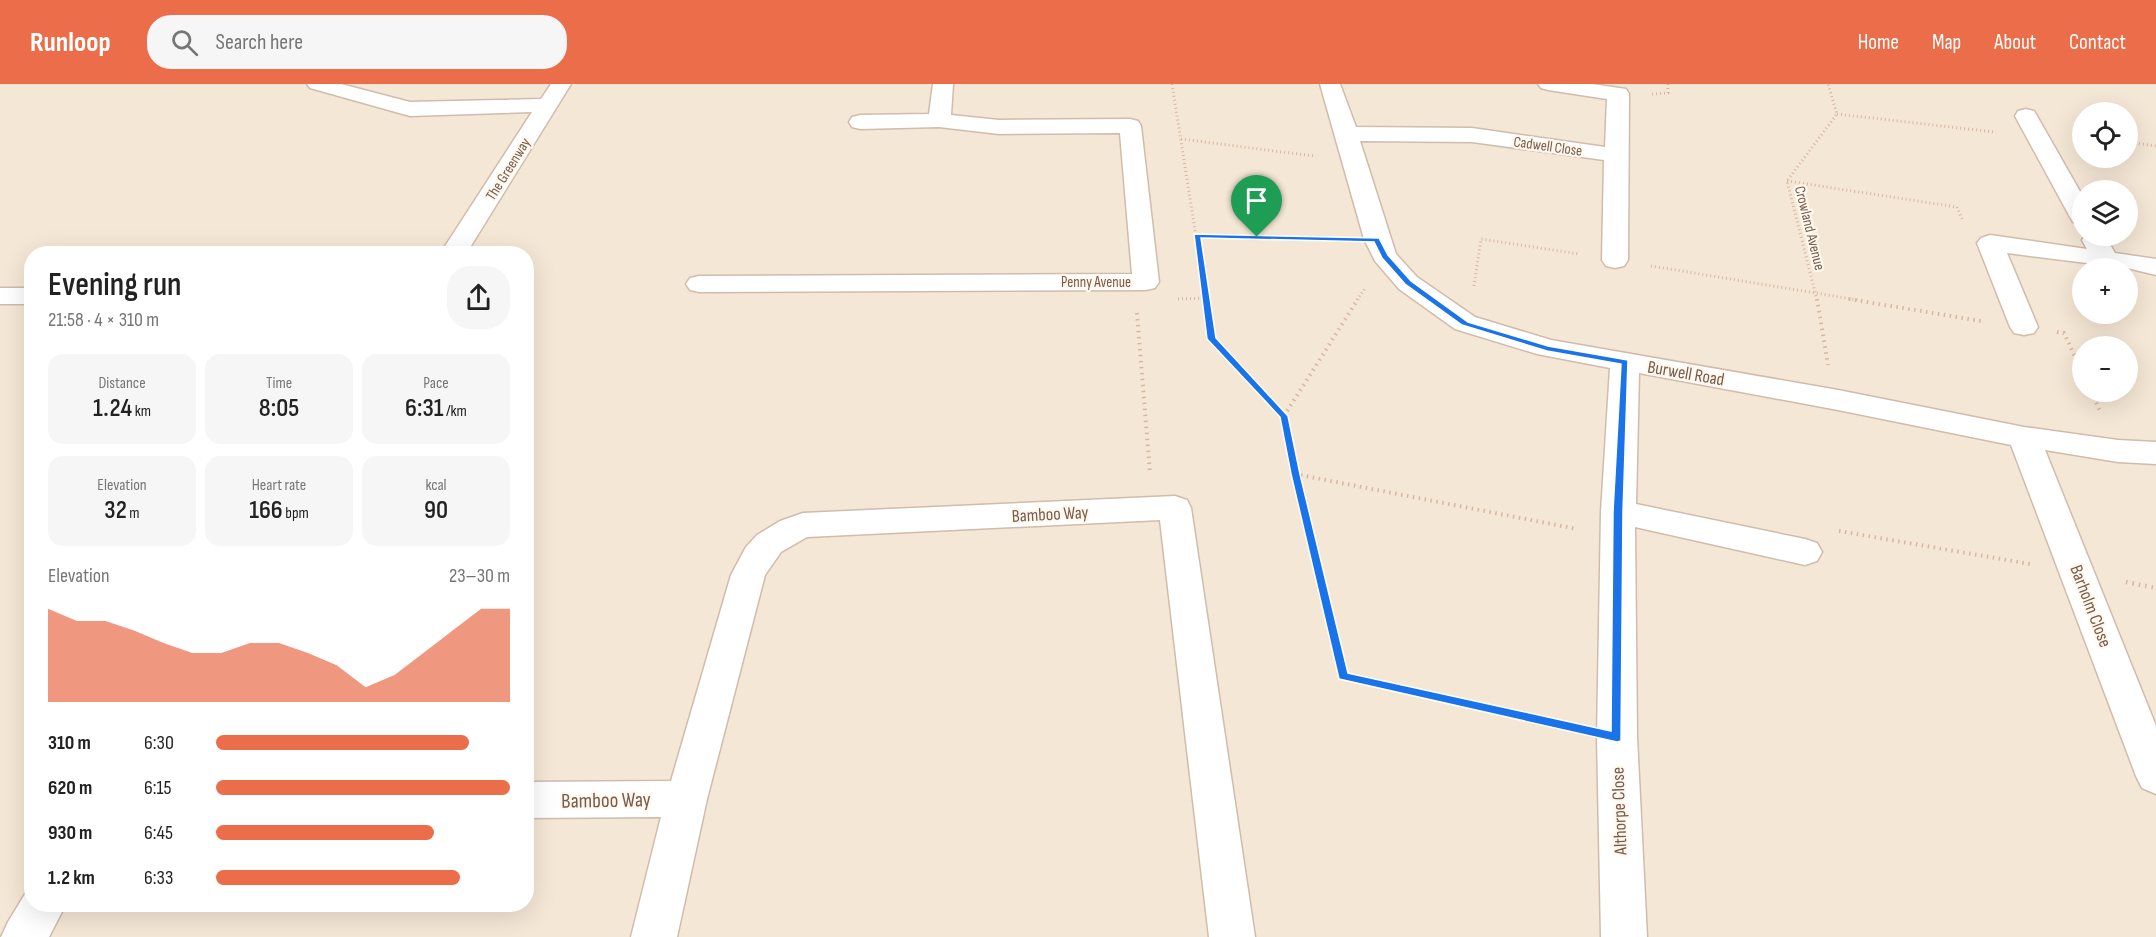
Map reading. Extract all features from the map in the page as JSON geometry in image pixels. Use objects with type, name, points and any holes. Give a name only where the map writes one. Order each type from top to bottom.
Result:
[{"type":"street","points":[[317,84],[410,109],[548,105]]},
{"type":"street","name":"The Greenway","points":[[458,246],[561,84]]},
{"type":"street","points":[[939,120],[944,84]]},
{"type":"street","name":"Burwell Road","points":[[1330,84],[1384,256],[1408,283],[1465,323],[1547,348],[1838,400],[2024,437],[2118,451],[2156,453]]},
{"type":"street","points":[[1548,84],[1618,94],[1615,260]]},
{"type":"street","name":"Penny Avenue","points":[[699,284],[1146,282],[1130,126],[999,127],[939,120],[860,122]]},
{"type":"street","points":[[2030,123],[2072,199]]},
{"type":"street","name":"Cadwell Close","points":[[1347,134],[1472,135],[1616,155]]},
{"type":"street","points":[[2024,327],[1990,243],[2105,258]]},
{"type":"street","points":[[2098,246],[2105,258]]},
{"type":"street","points":[[2138,264],[2156,267]]},
{"type":"street","points":[[0,296],[24,296]]},
{"type":"street","name":"Althorpe Close","points":[[1624,937],[1617,737],[1618,524],[1625,362]]},
{"type":"street","name":"Barholm Close","points":[[2024,437],[2156,776]]},
{"type":"street","name":"Bamboo Way","points":[[654,937],[686,799],[748,575],[757,555],[776,536],[803,525],[1175,508],[1232,937]]},
{"type":"street","points":[[1618,524],[1805,552]]},
{"type":"street","name":"Bamboo Way","points":[[534,800],[686,799]]},
{"type":"street","points":[[24,937],[39,912]]},
{"type":"path","points":[[1172,84],[1212,339],[1284,416],[1295,474],[1343,676],[1617,737]]},
{"type":"path","points":[[1828,84],[1837,114],[2001,133],[2030,123]]},
{"type":"path","name":"Crowland Avenue","points":[[1829,370],[1816,295],[1787,181],[1837,114]]},
{"type":"path","points":[[1181,139],[1327,158],[1347,134]]},
{"type":"path","points":[[2138,144],[2156,146]]},
{"type":"path","points":[[1787,181],[1958,207],[1967,232],[1990,243]]},
{"type":"path","points":[[1197,235],[1377,239]]},
{"type":"path","points":[[1284,416],[1366,287],[1408,283],[1473,290],[1481,240],[2064,333],[2072,350]]},
{"type":"path","points":[[1134,282],[1154,509]]},
{"type":"path","points":[[1295,474],[1618,524]]},
{"type":"path","points":[[1805,552],[1832,530],[2156,588]]},
{"type":"shaded area","points":[[0,84],[2156,84],[2156,937],[0,937]]},
{"type":"route","points":[[1197,235],[1257,237],[1377,239],[1384,256],[1408,283],[1465,323],[1547,348],[1625,362],[1618,512],[1617,737],[1343,676],[1295,474],[1284,416],[1212,339],[1197,235]]}]
